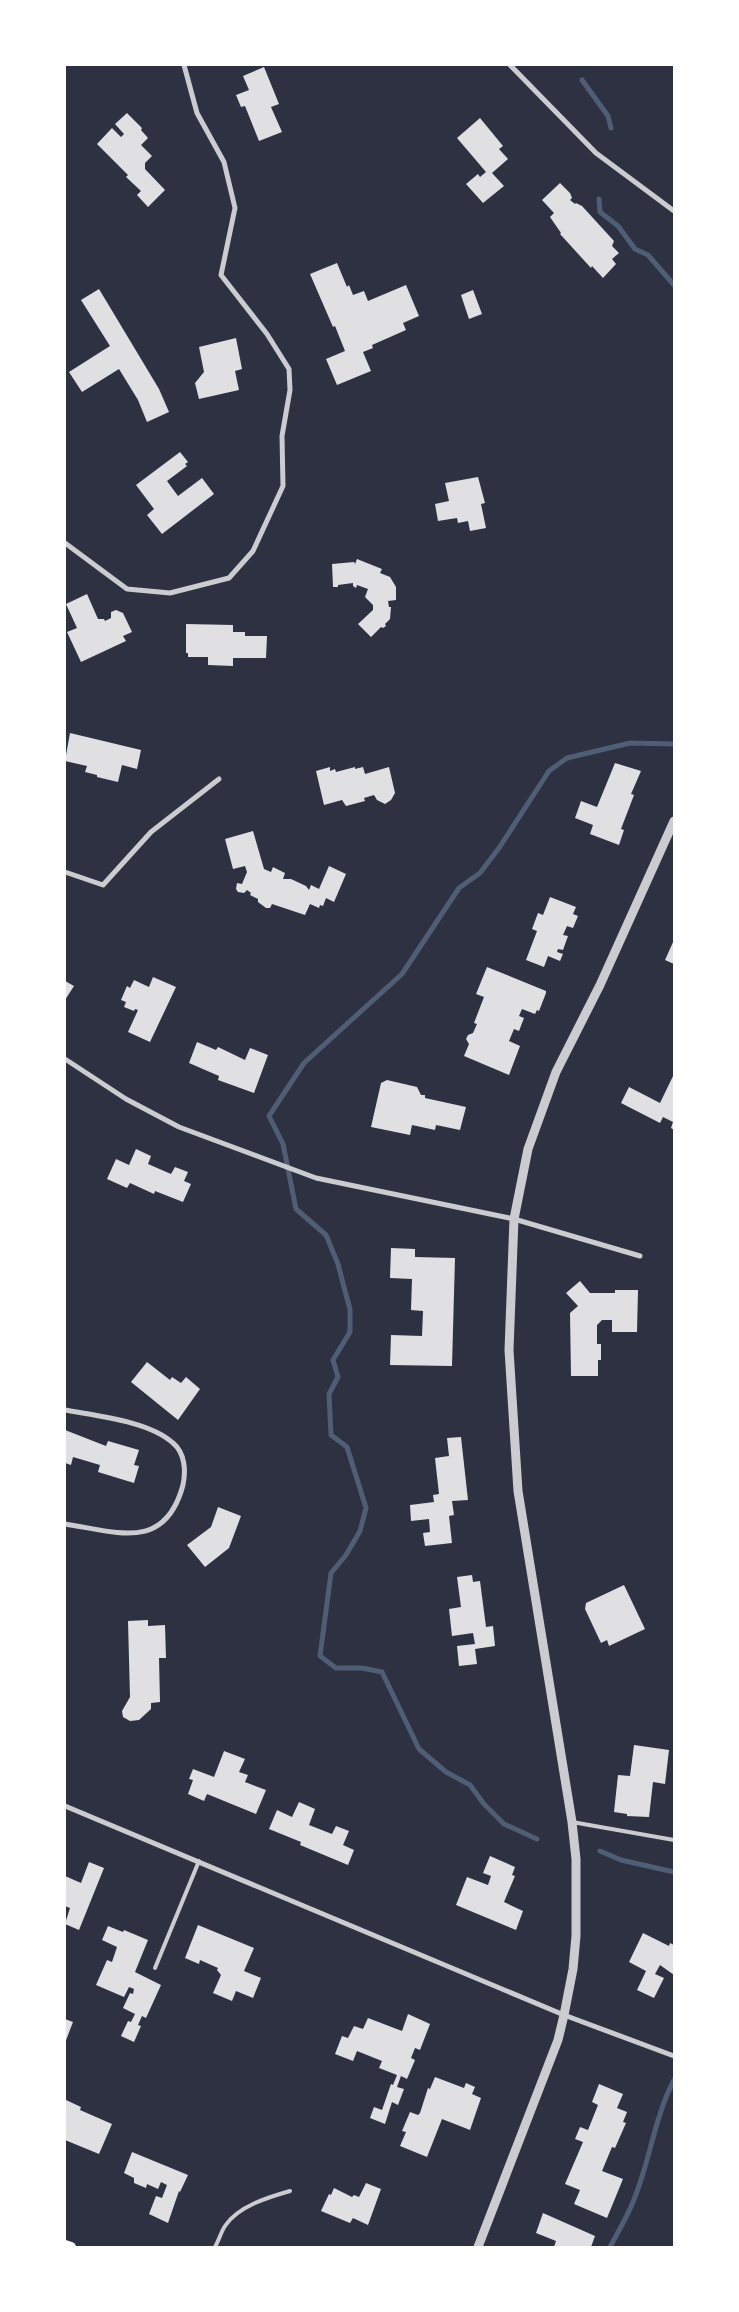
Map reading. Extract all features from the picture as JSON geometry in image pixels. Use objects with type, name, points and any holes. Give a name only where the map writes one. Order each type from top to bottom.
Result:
[{"type":"main road","points":[[65,2244],[71,2247]]},
{"type":"street","points":[[65,543],[126,589],[170,594],[229,578],[253,551],[283,486],[282,436],[290,390],[289,369],[268,334],[221,275],[235,208],[224,162],[197,114],[184,65]]},
{"type":"street","points":[[510,65],[596,153],[674,211]]},
{"type":"street","points":[[65,872],[103,885],[151,832],[219,779]]},
{"type":"street","points":[[478,2247],[558,2040],[573,1969],[576,1927],[576,1859],[572,1822],[518,1491],[509,1350],[514,1219],[528,1149],[556,1072],[600,985],[673,824]]},
{"type":"street","points":[[65,1059],[126,1098],[178,1127],[301,1173],[316,1178],[514,1219],[640,1256]]},
{"type":"street","points":[[65,1410],[143,1426],[160,1434],[178,1448],[181,1453],[184,1465],[184,1481],[177,1505],[169,1517],[158,1526],[144,1532],[128,1534],[65,1524]]},
{"type":"street","points":[[65,1806],[564,2015],[674,2056]]},
{"type":"lane","points":[[572,1822],[674,1840]]},
{"type":"lane","points":[[155,1968],[199,1861]]},
{"type":"lane","points":[[216,2247],[225,2225],[239,2213],[268,2197],[290,2192]]},
{"type":"building","points":[[264,67],[279,104],[271,107],[282,132],[259,141],[245,106],[241,107],[236,95],[249,90],[243,76]]},
{"type":"building","points":[[127,113],[142,128],[141,130],[148,138],[141,145],[152,156],[145,163],[145,169],[165,190],[148,207],[137,195],[141,191],[97,144],[112,128],[121,137],[124,134],[115,124]]},
{"type":"building","points":[[480,118],[503,146],[499,149],[508,159],[492,173],[504,186],[483,203],[466,184],[478,174],[480,177],[486,172],[457,138]]},
{"type":"building","points":[[560,183],[570,193],[572,198],[570,200],[582,206],[614,241],[612,246],[619,253],[612,259],[616,264],[603,278],[592,266],[591,268],[560,234],[550,217],[554,213],[542,200]]},
{"type":"building","points":[[337,263],[347,287],[349,285],[353,295],[364,291],[368,301],[406,285],[419,316],[403,323],[406,330],[372,345],[373,348],[363,352],[371,371],[337,385],[326,359],[345,351],[310,274]]},
{"type":"building","points":[[99,289],[159,389],[169,412],[147,422],[138,400],[119,369],[82,392],[69,372],[110,346],[81,300]]},
{"type":"building","points":[[473,290],[482,314],[469,319],[461,295]]},
{"type":"building","points":[[236,338],[242,369],[235,371],[239,390],[199,399],[195,383],[204,372],[199,347]]},
{"type":"building","points":[[180,452],[188,462],[185,464],[187,466],[167,481],[178,496],[202,478],[214,494],[162,534],[147,515],[154,509],[136,485]]},
{"type":"building","points":[[478,477],[485,503],[481,504],[486,528],[470,531],[468,521],[458,523],[457,518],[438,521],[435,504],[449,501],[445,483]]},
{"type":"building","points":[[357,559],[382,569],[380,573],[390,577],[396,587],[396,600],[388,601],[389,607],[391,607],[390,619],[385,624],[386,626],[381,627],[371,637],[358,624],[373,610],[373,605],[365,597],[368,589],[357,585],[356,588],[353,586],[353,583],[333,587],[332,564],[354,562],[355,564]]},
{"type":"building","points":[[87,594],[98,619],[104,619],[105,621],[111,618],[111,612],[116,610],[123,613],[132,632],[123,636],[126,641],[81,662],[67,632],[77,628],[66,604]]},
{"type":"building","points":[[186,624],[233,625],[233,632],[245,632],[245,636],[267,636],[266,658],[233,658],[233,666],[208,665],[208,657],[188,657],[188,653],[186,653]]},
{"type":"building","points":[[70,733],[141,750],[137,769],[122,765],[118,782],[85,772],[87,766],[65,761]]},
{"type":"building","points":[[615,763],[641,771],[631,794],[634,795],[621,829],[624,830],[619,845],[590,834],[593,825],[575,818],[581,801],[597,807]]},
{"type":"building","points":[[330,767],[330,771],[335,769],[336,772],[363,767],[365,774],[389,767],[395,793],[391,800],[385,804],[377,800],[374,795],[364,798],[365,801],[346,806],[342,800],[324,805],[316,771]]},
{"type":"building","points":[[253,831],[264,869],[271,872],[273,867],[285,873],[283,879],[291,879],[306,886],[309,890],[311,885],[319,889],[329,866],[346,874],[334,902],[326,898],[323,906],[320,905],[319,908],[310,904],[305,915],[272,904],[270,908],[266,908],[258,902],[258,899],[250,895],[251,893],[247,890],[244,893],[238,892],[236,889],[237,883],[242,884],[247,872],[245,866],[233,869],[225,839]]},
{"type":"building","points":[[550,897],[576,907],[573,914],[578,916],[573,928],[567,926],[563,935],[568,936],[563,950],[558,949],[557,952],[563,954],[560,961],[548,956],[544,967],[526,960],[537,931],[532,929],[538,913],[543,915]]},
{"type":"building","points":[[674,940],[674,964],[665,960]]},
{"type":"building","points":[[487,967],[546,991],[539,1011],[537,1010],[535,1014],[522,1009],[519,1016],[524,1018],[519,1031],[514,1029],[509,1041],[520,1046],[509,1075],[464,1056],[469,1044],[466,1039],[468,1035],[473,1033],[477,1024],[474,1023],[484,997],[476,994]]},
{"type":"building","points":[[153,977],[176,987],[150,1042],[128,1032],[138,1010],[135,1009],[134,1011],[124,1007],[126,1002],[121,1000],[127,986],[130,988],[134,980],[149,987]]},
{"type":"building","points":[[65,981],[74,986],[65,1000]]},
{"type":"building","points":[[197,1042],[216,1050],[218,1047],[245,1060],[250,1048],[268,1055],[254,1093],[218,1080],[219,1076],[189,1063]]},
{"type":"building","points":[[674,1074],[674,1130],[671,1128],[673,1122],[663,1117],[660,1123],[621,1103],[629,1087],[660,1103]]},
{"type":"building","points":[[387,1080],[417,1087],[421,1095],[425,1095],[425,1098],[466,1107],[460,1130],[436,1125],[435,1130],[412,1125],[410,1135],[371,1127],[381,1083]]},
{"type":"building","points":[[136,1149],[151,1156],[148,1164],[171,1174],[175,1167],[188,1172],[184,1181],[191,1184],[183,1202],[155,1191],[154,1194],[130,1183],[127,1188],[107,1179],[116,1159],[129,1165]]},
{"type":"building","points":[[391,1248],[415,1249],[415,1257],[455,1258],[452,1366],[390,1365],[391,1335],[422,1336],[423,1311],[411,1310],[412,1279],[390,1278]]},
{"type":"building","points":[[580,1281],[590,1293],[615,1293],[615,1290],[638,1290],[637,1332],[612,1332],[612,1320],[602,1320],[597,1325],[597,1344],[601,1344],[598,1376],[571,1376],[570,1313],[578,1306],[566,1293]]},
{"type":"building","points":[[147,1362],[170,1380],[172,1377],[181,1383],[186,1377],[200,1389],[178,1420],[131,1382]]},
{"type":"building","points":[[65,1430],[106,1446],[108,1441],[139,1450],[134,1465],[139,1466],[134,1483],[98,1472],[100,1465],[73,1457],[71,1465],[65,1463]]},
{"type":"building","points":[[461,1437],[468,1500],[452,1501],[454,1515],[449,1516],[452,1543],[425,1546],[423,1533],[430,1532],[429,1519],[411,1521],[410,1505],[434,1502],[433,1495],[439,1494],[435,1458],[449,1456],[447,1438]]},
{"type":"building","points":[[218,1507],[241,1516],[229,1548],[205,1567],[187,1545],[211,1527]]},
{"type":"building","points":[[472,1575],[473,1582],[480,1581],[486,1627],[493,1626],[495,1646],[475,1649],[477,1664],[459,1666],[457,1646],[475,1644],[473,1633],[452,1636],[449,1609],[461,1607],[457,1577]]},
{"type":"building","points":[[624,1585],[645,1629],[609,1646],[607,1640],[601,1643],[585,1609],[586,1603]]},
{"type":"building","points":[[148,1620],[148,1626],[165,1625],[166,1658],[159,1658],[160,1702],[151,1703],[151,1709],[139,1720],[130,1721],[123,1717],[122,1711],[130,1697],[128,1621]]},
{"type":"building","points":[[634,1745],[669,1750],[665,1784],[653,1782],[649,1817],[627,1816],[627,1814],[614,1812],[618,1775],[630,1776]]},
{"type":"building","points":[[224,1751],[245,1759],[239,1772],[248,1775],[245,1782],[266,1790],[256,1814],[207,1794],[204,1801],[188,1794],[193,1780],[189,1779],[193,1769],[214,1777]]},
{"type":"building","points":[[299,1802],[315,1809],[309,1825],[332,1834],[336,1826],[349,1831],[343,1845],[354,1850],[348,1865],[300,1845],[301,1842],[269,1829],[277,1810],[292,1817]]},
{"type":"building","points":[[490,1856],[515,1867],[512,1875],[515,1876],[504,1902],[523,1911],[516,1930],[456,1905],[467,1877],[488,1885],[491,1876],[483,1873]]},
{"type":"building","points":[[89,1862],[104,1868],[79,1930],[65,1924],[70,1908],[65,1906],[65,1876],[81,1883]]},
{"type":"building","points":[[198,1925],[254,1948],[244,1971],[261,1978],[253,1998],[236,1991],[232,2001],[213,1993],[221,1975],[217,1970],[218,1968],[200,1960],[199,1964],[185,1958]]},
{"type":"building","points":[[108,1926],[123,1932],[124,1930],[148,1940],[135,1972],[161,1985],[146,2018],[142,2016],[138,2025],[141,2026],[134,2042],[121,2036],[128,2021],[131,2022],[135,2014],[123,2008],[130,1993],[133,1994],[134,1989],[129,1987],[124,1997],[96,1985],[107,1960],[112,1962],[117,1947],[102,1940]]},
{"type":"building","points":[[643,1933],[669,1946],[670,1943],[674,1945],[674,1975],[660,1965],[655,1974],[664,1978],[654,1998],[637,1990],[646,1971],[629,1962]]},
{"type":"building","points":[[408,2014],[430,2024],[420,2050],[415,2048],[411,2058],[415,2060],[407,2079],[401,2076],[397,2087],[404,2089],[398,2105],[392,2102],[385,2124],[370,2118],[374,2107],[382,2110],[391,2084],[393,2085],[397,2075],[379,2068],[382,2061],[357,2051],[353,2061],[335,2054],[342,2036],[348,2038],[354,2026],[363,2029],[368,2018],[402,2031]]},
{"type":"building","points":[[65,2019],[73,2022],[65,2043]]},
{"type":"building","points":[[435,2077],[464,2088],[466,2083],[475,2087],[472,2094],[481,2098],[470,2130],[442,2119],[427,2157],[400,2146],[406,2132],[402,2131],[410,2112],[418,2115],[420,2113],[428,2088],[430,2089]]},
{"type":"building","points":[[599,2084],[623,2094],[617,2108],[627,2112],[623,2122],[626,2123],[615,2148],[612,2147],[602,2171],[623,2179],[607,2218],[574,2204],[580,2190],[565,2184],[583,2142],[575,2139],[580,2127],[588,2130],[598,2105],[592,2102]]},
{"type":"building","points":[[66,2100],[81,2107],[80,2110],[112,2124],[99,2154],[65,2140]]},
{"type":"building","points":[[132,2152],[188,2175],[179,2191],[168,2223],[149,2214],[156,2196],[162,2198],[167,2185],[161,2182],[158,2189],[147,2184],[146,2188],[134,2183],[134,2178],[124,2173]]},
{"type":"building","points":[[366,2183],[381,2189],[368,2225],[353,2218],[350,2223],[321,2211],[334,2188],[352,2197],[354,2195],[359,2197]]},
{"type":"building","points":[[543,2213],[595,2236],[591,2247],[554,2247],[556,2241],[536,2233]]},
{"type":"waterway","points":[[582,80],[608,116],[611,128]]},
{"type":"waterway","points":[[599,199],[600,212],[618,226],[635,249],[648,255],[674,285]]},
{"type":"waterway","points":[[537,1839],[504,1824],[484,1804],[470,1785],[446,1772],[419,1749],[382,1672],[362,1668],[336,1668],[320,1656],[331,1573],[346,1555],[360,1531],[366,1508],[347,1447],[331,1435],[329,1394],[338,1377],[333,1360],[350,1332],[350,1309],[338,1264],[326,1235],[296,1209],[283,1144],[269,1116],[304,1063],[402,974],[459,888],[480,873],[499,848],[549,771],[567,758],[630,743],[674,744]]},
{"type":"waterway","points":[[600,1851],[621,1860],[674,1872]]},
{"type":"waterway","points":[[610,2247],[639,2187],[662,2109],[674,2080]]}]
